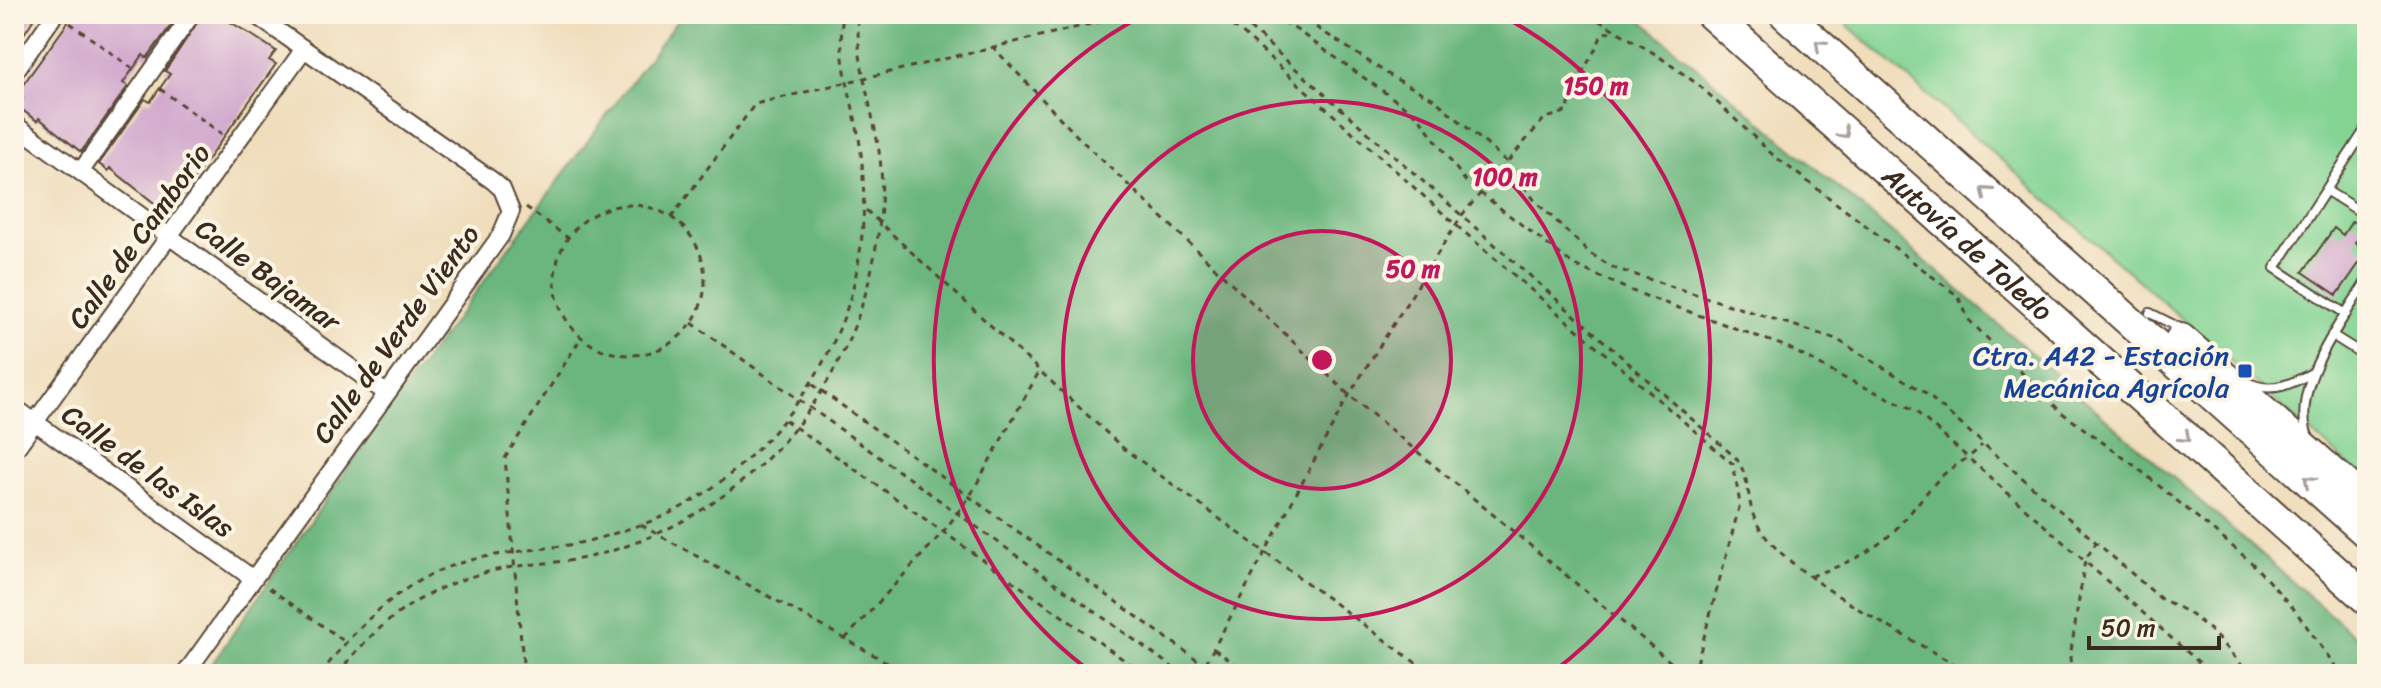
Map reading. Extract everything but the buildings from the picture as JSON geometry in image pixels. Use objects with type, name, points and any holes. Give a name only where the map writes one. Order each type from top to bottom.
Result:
[{"type":"highway","name":"Autovía de Toledo","points":[[1711,14],[2367,599]]},
{"type":"highway","name":"Autovía de Toledo","points":[[1785,14],[2367,533]]},
{"type":"highway","points":[[2031,231],[2097,266],[2367,503]]},
{"type":"street","points":[[14,73],[55,14]]},
{"type":"street","points":[[81,171],[192,14]]},
{"type":"street","points":[[254,14],[502,189]]},
{"type":"street","name":"Calle de Camborio","points":[[14,451],[304,49]]},
{"type":"street","name":"Calle Bajamar","points":[[14,124],[386,393]]},
{"type":"street","name":"Calle de Verde Viento","points":[[185,674],[259,582],[386,393],[501,235],[511,211],[502,189]]},
{"type":"street","name":"Calle de las Islas","points":[[14,407],[259,582]]},
{"type":"lane","points":[[2346,314],[2275,268],[2367,127]]},
{"type":"lane","points":[[2327,191],[2367,216]]},
{"type":"lane","points":[[2309,441],[2301,418],[2313,372],[2367,280]]},
{"type":"lane","points":[[2150,313],[2173,322],[2243,380],[2367,493]]},
{"type":"lane","points":[[2332,335],[2367,357]]},
{"type":"lane","points":[[2243,380],[2259,387],[2287,386],[2313,372]]},
{"type":"path","points":[[321,674],[344,641],[406,589],[458,563],[565,546],[641,525],[714,488],[785,420],[812,383],[841,325],[854,284],[866,210],[860,143],[846,81],[843,14]]},
{"type":"path","points":[[338,674],[379,628],[414,601],[450,582],[513,567],[565,562],[658,535],[710,507],[743,483],[797,428],[843,360],[857,325],[870,281],[879,222],[879,148],[863,77],[858,14]]},
{"type":"path","points":[[671,218],[755,104],[1133,14]]},
{"type":"path","points":[[1212,14],[1240,31],[1456,225],[1733,464],[1740,504],[1694,674]]},
{"type":"path","points":[[1230,14],[1243,22],[1736,458],[1749,483],[1757,525],[1770,544],[1810,577],[1971,674]]},
{"type":"path","points":[[1274,14],[1418,116],[1466,182],[1574,265],[1632,291],[1787,347],[1840,376],[1913,409],[2212,674]]},
{"type":"path","points":[[1296,14],[1394,78],[1434,99],[1507,162],[1535,201],[1591,254],[1614,268],[1836,339],[1924,392],[2161,599],[2192,612],[2207,624],[2250,674]]},
{"type":"path","points":[[1588,14],[1700,86],[1773,155],[1958,296],[1969,320],[2061,412],[2135,466],[2250,561],[2320,644],[2341,674]]},
{"type":"path","points":[[1200,674],[1349,395],[1462,215],[1544,119],[1568,111],[1570,91],[1594,57],[1602,34],[1615,30]]},
{"type":"path","points":[[992,46],[1079,138],[1349,395],[1685,674]]},
{"type":"path","points":[[502,189],[568,238]]},
{"type":"path","points":[[620,206],[651,208],[671,218],[689,234],[703,263],[704,294],[692,323],[669,345],[640,355],[608,353],[581,338],[562,313],[555,283],[560,252],[568,238],[590,216],[620,206]]},
{"type":"path","points":[[866,210],[1123,448],[1431,674]]},
{"type":"path","points":[[692,323],[1182,674]]},
{"type":"path","points":[[524,674],[505,458],[581,338]]},
{"type":"path","points":[[845,639],[944,531],[970,496],[1040,370]]},
{"type":"path","points":[[812,383],[1207,664],[1226,674]]},
{"type":"path","points":[[785,420],[1144,674]]},
{"type":"path","points":[[1810,577],[1836,568],[1878,545],[1943,475],[1959,462],[1970,459],[1982,445]]},
{"type":"path","points":[[641,525],[908,674]]},
{"type":"path","points":[[2072,674],[2070,658],[2085,560],[2096,543]]},
{"type":"path","points":[[259,582],[344,641]]},
{"type":"path","points":[[1214,649],[1249,674]]},
{"type":"green space","points":[[682,14],[1634,14],[1966,296],[2367,647],[2367,674],[205,674],[389,409]]},
{"type":"green space","points":[[1835,14],[2367,14],[2367,481]]},
{"type":"place","name":"Ctra. A42 - Estación Mecánica Agrícola","points":[[2245,371]]}]
